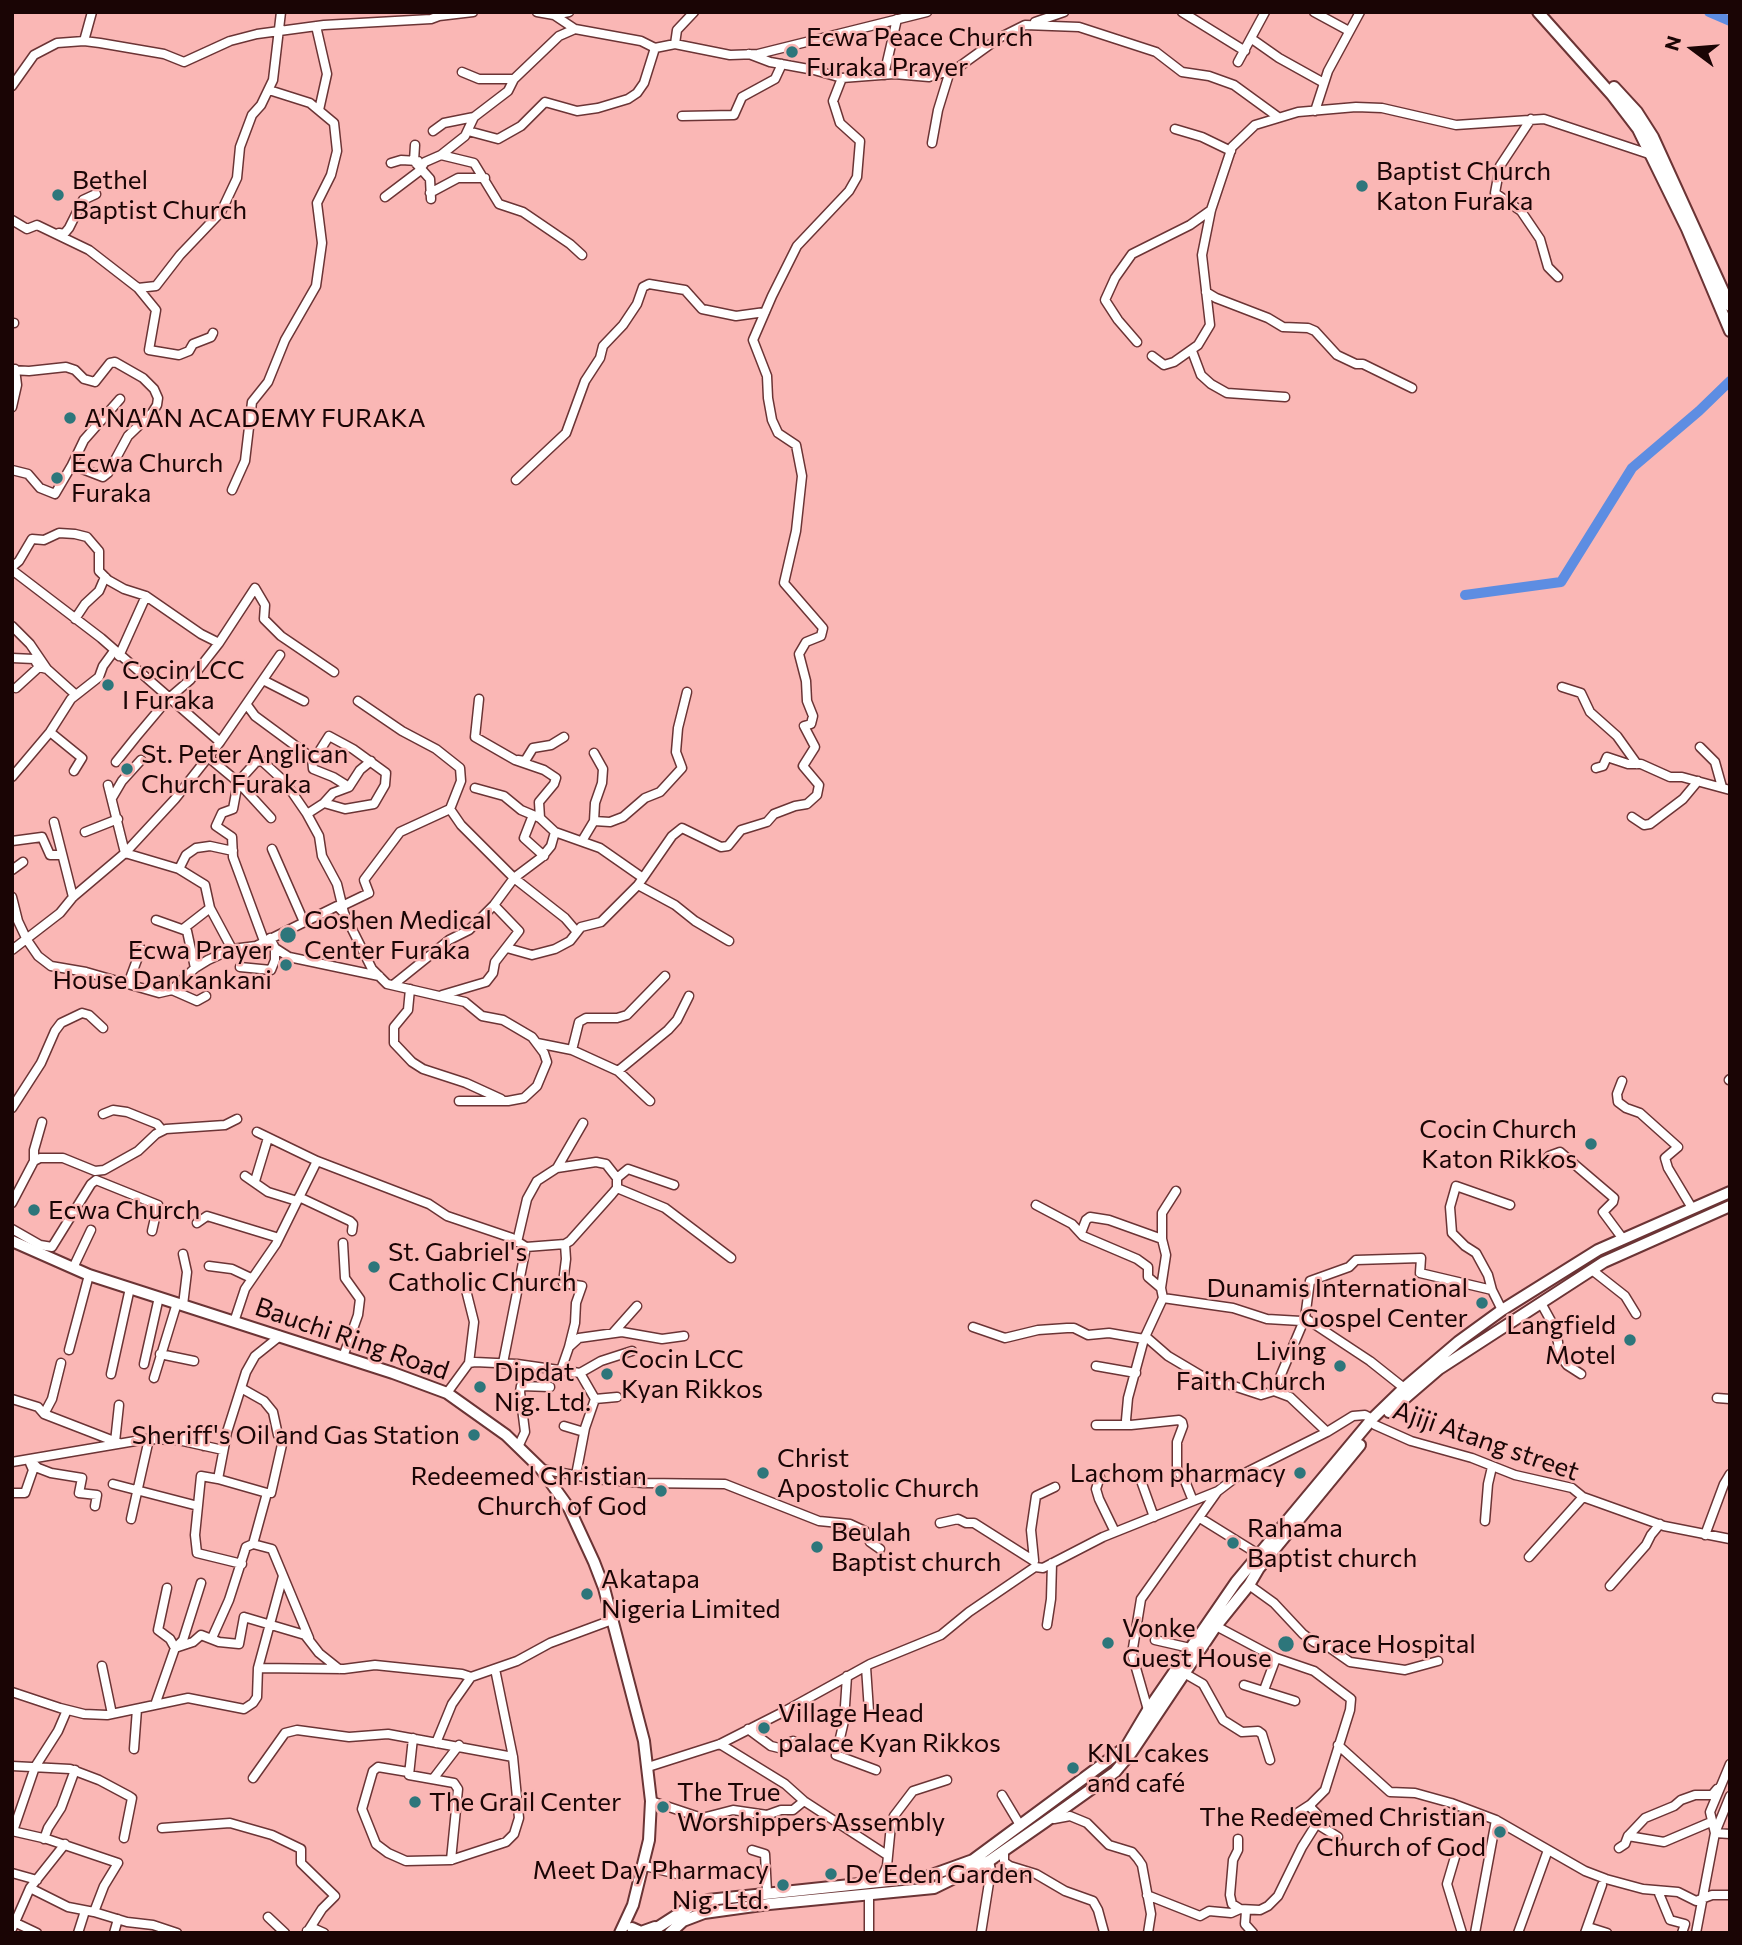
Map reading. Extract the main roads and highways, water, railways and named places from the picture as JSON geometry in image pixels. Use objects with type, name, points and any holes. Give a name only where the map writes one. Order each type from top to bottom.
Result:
[{"type":"main road","points":[[1538,12],[1612,95],[1638,129],[1687,229],[1730,331]]},
{"type":"main road","points":[[1547,12],[1637,112],[1653,137],[1730,306]]},
{"type":"main road","points":[[649,1933],[691,1906],[709,1900],[926,1877],[973,1860],[1126,1747],[1236,1583],[1404,1388],[1458,1342],[1502,1310],[1598,1250],[1730,1192]]},
{"type":"main road","points":[[670,1933],[683,1921],[704,1913],[934,1888],[1004,1851],[1115,1772],[1150,1729],[1184,1673],[1199,1655],[1216,1626],[1249,1585],[1259,1567],[1374,1422],[1439,1369],[1592,1270],[1615,1257],[1730,1206]]},
{"type":"main road","name":"Bauchi Ring Road","points":[[12,1241],[89,1275],[447,1393],[475,1411],[541,1469],[563,1498],[580,1528],[604,1588],[644,1741],[651,1801],[645,1866],[634,1905],[621,1933]]},
{"type":"main road","name":"Bauchi Ring Road","points":[[632,1930],[634,1905]]},
{"type":"main road","points":[[632,1930],[640,1932],[661,1924]]},
{"type":"waterway","points":[[1709,12],[1730,21]]},
{"type":"waterway","points":[[1465,595],[1561,582],[1632,468],[1730,381]]},
{"type":"place","name":"Ecwa Peace Church Furaka Prayer","points":[[792,52]]},
{"type":"place","name":"Baptist Church Katon Furaka","points":[[1362,186]]},
{"type":"place","name":"Bethel Baptist Church","points":[[58,195]]},
{"type":"place","name":"A'NA'AN ACADEMY FURAKA","points":[[70,418]]},
{"type":"place","name":"Ecwa Church Furaka","points":[[57,478]]},
{"type":"place","name":"Cocin LCC I Furaka","points":[[108,685]]},
{"type":"place","name":"St. Peter Anglican Church Furaka","points":[[127,769]]},
{"type":"place","name":"Goshen Medical Center Furaka","points":[[288,935]]},
{"type":"place","name":"Ecwa Prayer House Dankankani","points":[[286,965]]},
{"type":"place","name":"Cocin Church Katon Rikkos","points":[[1591,1144]]},
{"type":"place","name":"Ecwa Church","points":[[34,1210]]},
{"type":"place","name":"St. Gabriel's Catholic Church","points":[[374,1267]]},
{"type":"place","name":"Dunamis International Gospel Center","points":[[1482,1303]]},
{"type":"place","name":"Langfield Motel","points":[[1630,1340]]},
{"type":"place","name":"Living Faith Church","points":[[1340,1366]]},
{"type":"place","name":"Cocin LCC Kyan Rikkos","points":[[607,1374]]},
{"type":"place","name":"Dipdat Nig. Ltd.","points":[[480,1387]]},
{"type":"place","name":"Sheriff's Oil and Gas Station","points":[[474,1435]]},
{"type":"place","name":"Christ Apostolic Church","points":[[763,1473]]},
{"type":"place","name":"Lachom pharmacy","points":[[1300,1473]]},
{"type":"place","name":"Redeemed Christian Church of God","points":[[661,1491]]},
{"type":"place","name":"Rahama Baptist church","points":[[1233,1543]]},
{"type":"place","name":"Beulah Baptist church","points":[[817,1547]]},
{"type":"place","name":"Akatapa Nigeria Limited","points":[[587,1594]]},
{"type":"place","name":"Vonke Guest House","points":[[1108,1643]]},
{"type":"place","name":"Grace Hospital","points":[[1286,1644]]},
{"type":"place","name":"Village Head palace Kyan Rikkos","points":[[764,1728]]},
{"type":"place","name":"KNL cakes and café","points":[[1073,1768]]},
{"type":"place","name":"The Grail Center","points":[[415,1802]]},
{"type":"place","name":"The True Worshippers Assembly","points":[[663,1807]]},
{"type":"place","name":"The Redeemed Christian Church of God","points":[[1500,1832]]},
{"type":"place","name":"De Eden Garden","points":[[831,1874]]},
{"type":"place","name":"Meet Day Pharmacy Nig. Ltd.","points":[[783,1885]]}]
